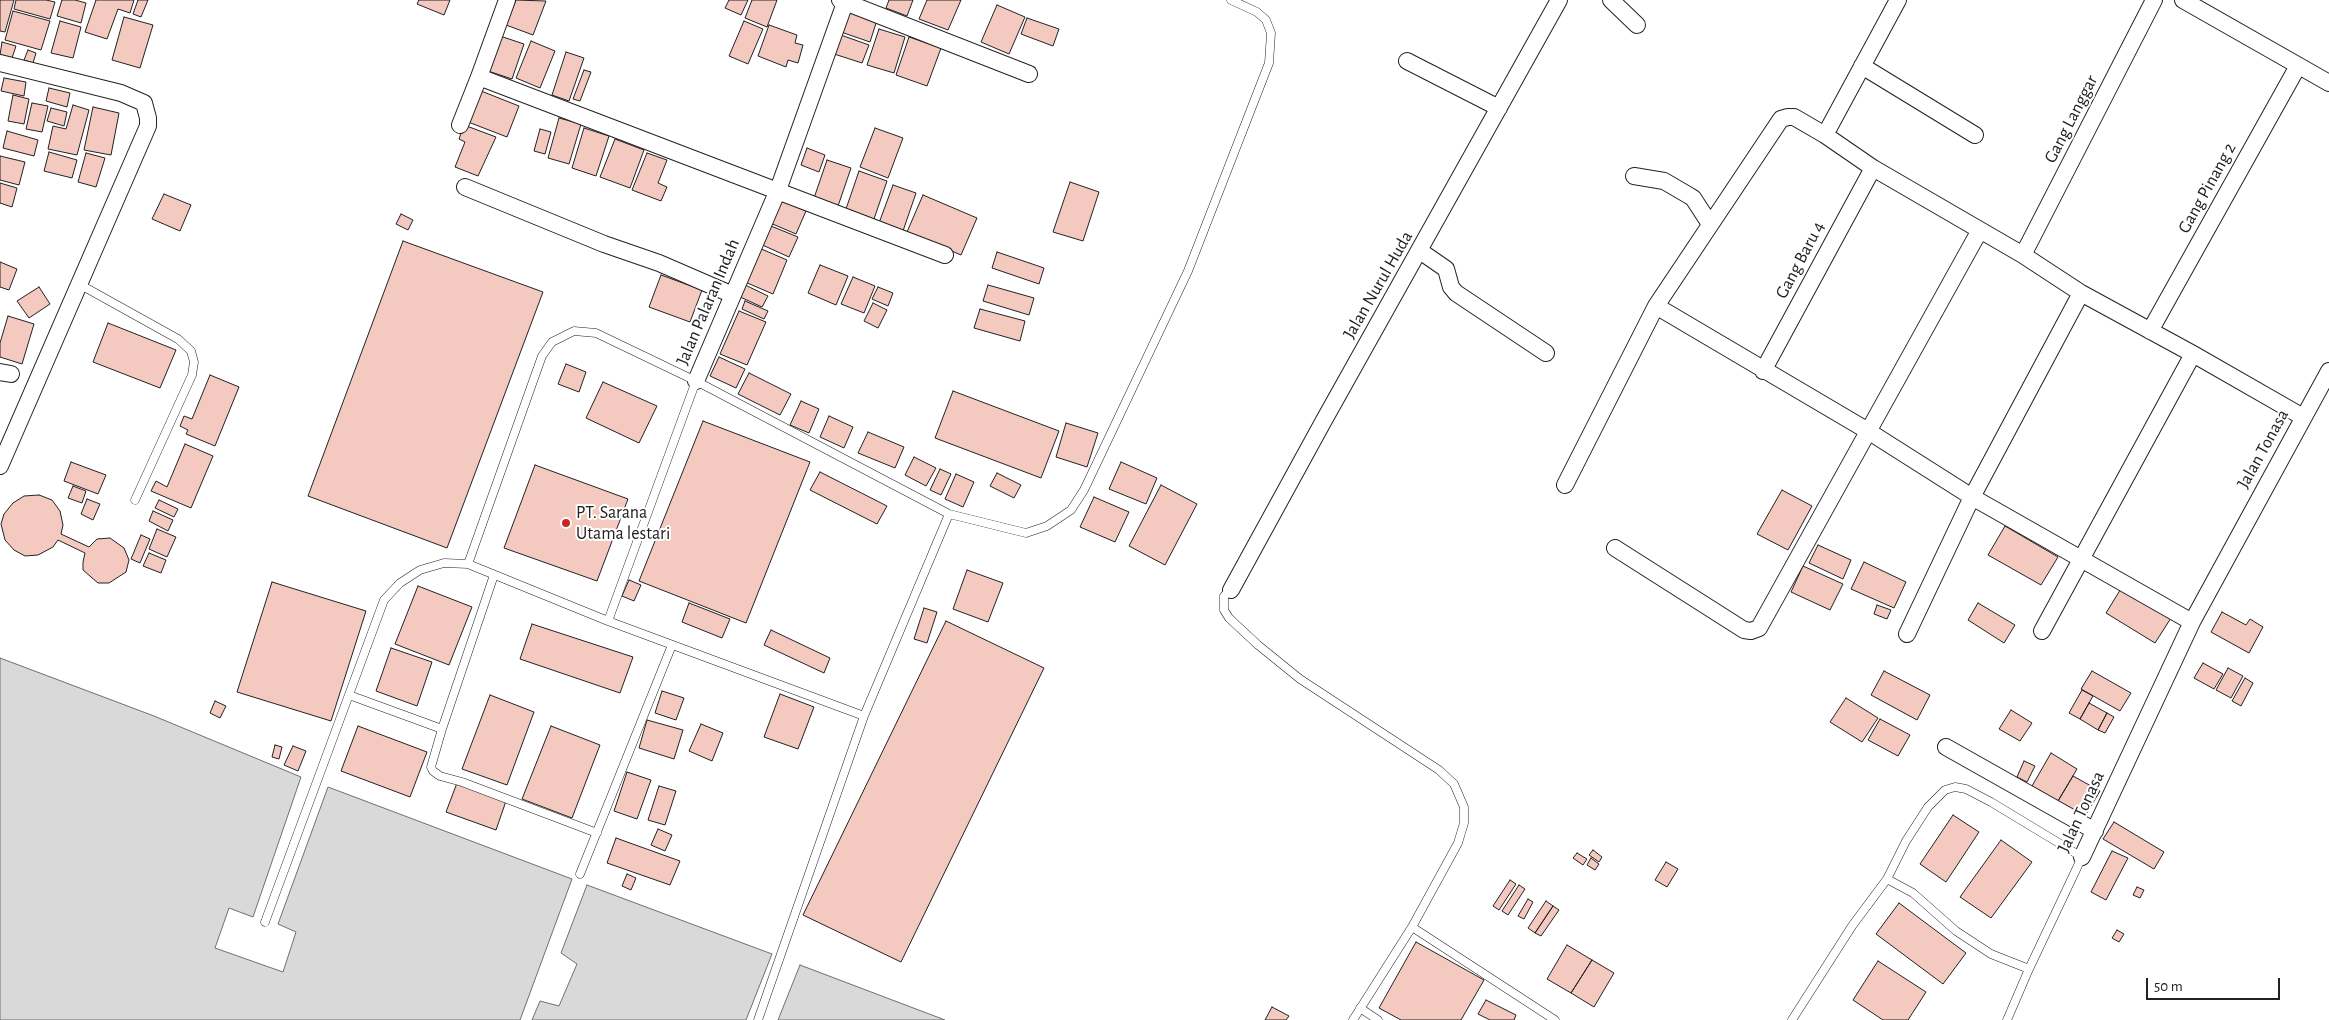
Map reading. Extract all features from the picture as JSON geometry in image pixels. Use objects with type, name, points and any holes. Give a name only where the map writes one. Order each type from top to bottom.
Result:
[{"type":"street","points":[[460,125],[507,0]]},
{"type":"street","name":"Jalan Nurul Huda","points":[[1232,590],[1322,422],[1420,251],[1559,0]]},
{"type":"street","points":[[1611,0],[1637,25]]},
{"type":"street","points":[[1825,135],[1898,0]]},
{"type":"street","name":"Gang Langgar","points":[[2023,255],[2154,0]]},
{"type":"street","points":[[2183,0],[2329,84]]},
{"type":"street","points":[[844,1],[1029,74]]},
{"type":"street","name":"Jalan Palaran Indah","points":[[696,381],[778,190],[844,1]]},
{"type":"street","points":[[1407,61],[1499,108]]},
{"type":"street","points":[[0,63],[121,93],[144,104],[147,111],[148,126],[0,466]]},
{"type":"street","points":[[1862,66],[1975,135]]},
{"type":"street","name":"Gang Pinang 2","points":[[2150,331],[2298,66]]},
{"type":"street","points":[[479,77],[945,255]]},
{"type":"street","points":[[1565,485],[1656,306],[1781,119],[1794,117],[1825,135],[1873,168],[2023,255],[2081,293],[2193,354],[2303,418]]},
{"type":"street","name":"Gang Baru 4","points":[[1763,371],[1873,168]]},
{"type":"street","points":[[1634,176],[1664,181],[1693,198],[1710,224]]},
{"type":"street","points":[[464,187],[604,244],[659,263],[733,296]]},
{"type":"street","points":[[1614,548],[1744,630],[1750,631],[1759,628],[1980,230]]},
{"type":"street","points":[[1420,251],[1446,269],[1451,287],[1456,293],[1546,353]]},
{"type":"street","points":[[1907,634],[1972,497],[2081,293]]},
{"type":"street","points":[[1656,306],[1763,371],[1868,431],[1972,497],[2192,622]]},
{"type":"street","points":[[2042,631],[2193,354]]},
{"type":"street","name":"Jalan Tonasa","points":[[2082,857],[2192,622],[2329,371]]},
{"type":"street","points":[[1946,747],[2094,831]]},
{"type":"lane","points":[[468,564],[542,356],[552,342],[574,331],[596,334],[696,381],[949,514],[1026,533],[1047,526],[1071,510],[1084,490],[1188,272],[1269,63],[1272,33],[1266,20],[1257,12],[1231,0]]},
{"type":"lane","points":[[79,284],[178,339],[191,351],[194,362],[192,375],[135,500]]},
{"type":"lane","name":"Jalan Palaran Indah","points":[[608,621],[696,381]]},
{"type":"lane","points":[[758,1020],[864,716],[949,514]]},
{"type":"lane","points":[[265,922],[384,600],[400,584],[420,570],[444,563],[468,564],[608,621],[864,716]]},
{"type":"lane","points":[[494,575],[442,728],[431,767],[440,776],[462,782],[596,833]]},
{"type":"lane","points":[[1232,590],[1224,596],[1224,610],[1258,645],[1300,679],[1439,770],[1454,784],[1464,807],[1464,823],[1458,843],[1412,927],[1353,1020]]},
{"type":"lane","points":[[580,874],[672,644]]},
{"type":"lane","points":[[349,695],[442,728]]},
{"type":"lane","points":[[1792,1020],[1852,926],[1887,879],[1906,841],[1928,807],[1946,790],[1955,787],[1966,789],[2082,857]]},
{"type":"lane","name":"Jalan Tonasa","points":[[2007,1020],[2082,857]]},
{"type":"lane","points":[[1887,879],[1913,893],[1956,931],[1991,954],[2029,969]]},
{"type":"lane","points":[[1412,927],[1555,1020]]},
{"type":"lane","points":[[1360,1008],[1378,1020]]},
{"type":"shaded area","points":[[0,658],[154,716],[301,777],[253,917],[229,908],[215,948],[283,972],[296,932],[278,924],[328,787],[572,879],[520,1020],[0,1020]]},
{"type":"shaded area","points":[[587,885],[772,954],[746,1020],[532,1020],[540,1001],[559,1006],[577,964],[561,953]]},
{"type":"shaded area","points":[[800,965],[945,1020],[778,1020]]},
{"type":"building","points":[[0,0],[14,0],[5,32],[0,31]]},
{"type":"building","points":[[16,0],[46,0],[55,2],[50,19],[14,9]]},
{"type":"building","points":[[62,0],[75,0],[86,3],[81,23],[57,16]]},
{"type":"building","points":[[96,0],[134,0],[130,13],[118,9],[107,39],[85,32]]},
{"type":"building","points":[[138,0],[148,0],[141,17],[133,14]]},
{"type":"building","points":[[419,0],[450,0],[444,15],[417,4]]},
{"type":"building","points":[[516,0],[546,1],[533,35],[506,25]]},
{"type":"building","points":[[729,0],[748,0],[741,15],[725,8]]},
{"type":"building","points":[[752,0],[777,0],[767,27],[745,18]]},
{"type":"building","points":[[889,0],[913,0],[907,16],[886,8]]},
{"type":"building","points":[[927,0],[961,0],[948,30],[919,19]]},
{"type":"building","points":[[997,5],[1025,17],[1009,54],[981,42]]},
{"type":"building","points":[[849,7],[878,17],[870,42],[841,32]]},
{"type":"building","points":[[13,11],[50,21],[41,50],[5,40]]},
{"type":"building","points":[[124,17],[153,25],[140,68],[112,60]]},
{"type":"building","points":[[1027,18],[1059,29],[1053,46],[1021,34]]},
{"type":"building","points":[[60,21],[81,27],[73,58],[51,53]]},
{"type":"building","points":[[744,21],[763,29],[748,64],[729,56]]},
{"type":"building","points":[[769,25],[797,35],[795,43],[803,45],[798,63],[788,60],[786,67],[758,56]]},
{"type":"building","points":[[879,29],[905,37],[894,73],[867,65]]},
{"type":"building","points":[[838,34],[869,45],[862,63],[831,53]]},
{"type":"building","points":[[500,36],[524,44],[512,79],[488,71]]},
{"type":"building","points":[[909,37],[941,48],[927,86],[896,75]]},
{"type":"building","points":[[531,41],[555,51],[540,88],[516,78]]},
{"type":"building","points":[[2,42],[16,46],[12,58],[0,55]]},
{"type":"building","points":[[28,50],[36,53],[33,63],[24,60]]},
{"type":"building","points":[[566,52],[584,58],[569,101],[552,95]]},
{"type":"building","points":[[584,70],[591,72],[580,101],[573,99]]},
{"type":"building","points":[[4,78],[26,82],[24,96],[1,91]]},
{"type":"building","points":[[49,88],[70,93],[67,107],[46,101]]},
{"type":"building","points":[[476,89],[519,106],[507,137],[463,120]]},
{"type":"building","points":[[13,95],[29,99],[24,124],[8,121]]},
{"type":"building","points":[[32,103],[48,106],[42,132],[26,129]]},
{"type":"building","points":[[73,105],[89,110],[77,155],[48,149],[53,126],[66,129]]},
{"type":"building","points":[[93,107],[119,113],[111,155],[84,150]]},
{"type":"building","points":[[51,108],[67,112],[64,126],[47,121]]},
{"type":"building","points":[[559,118],[581,124],[569,164],[548,158]]},
{"type":"building","points":[[464,125],[496,137],[478,176],[455,167],[465,142],[459,139]]},
{"type":"building","points":[[584,128],[609,136],[596,176],[572,168]]},
{"type":"building","points":[[875,128],[903,138],[888,178],[860,167]]},
{"type":"building","points":[[540,129],[551,132],[545,154],[534,151]]},
{"type":"building","points":[[7,131],[38,140],[34,156],[3,148]]},
{"type":"building","points":[[615,139],[644,150],[630,188],[600,177]]},
{"type":"building","points":[[807,148],[825,155],[819,172],[801,165]]},
{"type":"building","points":[[49,152],[77,160],[72,178],[44,171]]},
{"type":"building","points":[[86,153],[105,158],[96,187],[78,182]]},
{"type":"building","points":[[647,153],[667,160],[658,183],[667,187],[661,201],[632,190]]},
{"type":"building","points":[[0,156],[25,162],[19,185],[0,180]]},
{"type":"building","points":[[827,160],[851,168],[837,209],[813,201]]},
{"type":"building","points":[[859,171],[887,181],[874,219],[846,209]]},
{"type":"building","points":[[1070,182],[1099,192],[1083,241],[1053,232]]},
{"type":"building","points":[[0,183],[17,188],[12,207],[0,203]]},
{"type":"building","points":[[893,185],[916,193],[903,231],[879,223]]},
{"type":"building","points":[[164,194],[191,205],[180,231],[152,219]]},
{"type":"building","points":[[923,195],[977,218],[961,255],[907,232]]},
{"type":"building","points":[[778,199],[806,211],[796,234],[768,222]]},
{"type":"building","points":[[401,214],[413,220],[408,230],[396,224]]},
{"type":"building","points":[[766,224],[798,237],[789,257],[758,243]]},
{"type":"building","points":[[403,241],[543,292],[447,548],[308,496]]},
{"type":"building","points":[[759,248],[787,260],[773,294],[745,282]]},
{"type":"building","points":[[997,252],[1044,268],[1039,284],[992,268]]},
{"type":"building","points":[[0,262],[17,269],[9,290],[0,287]]},
{"type":"building","points":[[820,265],[848,276],[836,305],[808,293]]},
{"type":"building","points":[[661,275],[702,290],[690,322],[649,307]]},
{"type":"building","points":[[853,277],[875,286],[864,313],[841,304]]},
{"type":"building","points":[[743,284],[768,296],[762,307],[738,296]]},
{"type":"building","points":[[988,285],[1034,298],[1029,315],[983,301]]},
{"type":"building","points":[[39,287],[50,304],[29,318],[17,301]]},
{"type":"building","points":[[878,287],[893,293],[888,306],[872,299]]},
{"type":"building","points":[[745,301],[768,311],[764,319],[742,309]]},
{"type":"building","points":[[873,303],[887,310],[878,328],[864,321]]},
{"type":"building","points":[[980,309],[1025,321],[1020,341],[974,328]]},
{"type":"building","points":[[739,311],[766,322],[747,365],[720,354]]},
{"type":"building","points":[[8,316],[34,324],[22,364],[0,357],[0,343]]},
{"type":"building","points":[[108,323],[176,350],[160,388],[93,362]]},
{"type":"building","points":[[719,357],[745,369],[736,388],[710,376]]},
{"type":"building","points":[[566,364],[586,372],[579,392],[558,384]]},
{"type":"building","points":[[749,373],[791,394],[780,415],[738,394]]},
{"type":"building","points":[[210,375],[239,387],[215,446],[186,434],[188,430],[180,426],[184,416],[192,419]]},
{"type":"building","points":[[603,382],[657,406],[639,443],[586,418]]},
{"type":"building","points":[[953,391],[1059,431],[1041,478],[935,438]]},
{"type":"building","points":[[801,401],[819,409],[809,433],[790,425]]},
{"type":"building","points":[[829,416],[853,427],[844,448],[820,437]]},
{"type":"building","points":[[703,421],[810,462],[746,623],[639,581]]},
{"type":"building","points":[[1066,423],[1098,433],[1087,467],[1056,457]]},
{"type":"building","points":[[868,432],[904,447],[895,468],[858,453]]},
{"type":"building","points":[[185,444],[213,456],[191,508],[151,491],[156,481],[167,487]]},
{"type":"building","points":[[914,457],[936,468],[926,486],[905,475]]},
{"type":"building","points":[[71,462],[106,475],[98,494],[64,481]]},
{"type":"building","points":[[1121,462],[1157,478],[1146,504],[1109,489]]},
{"type":"building","name":"PT. Sarana Utama lestari","points":[[535,465],[628,499],[597,581],[504,548]]},
{"type":"building","points":[[940,469],[951,474],[941,495],[930,490]]},
{"type":"building","points":[[820,472],[887,506],[877,524],[810,490]]},
{"type":"building","points":[[997,473],[1021,485],[1014,498],[990,486]]},
{"type":"building","points":[[956,474],[974,482],[963,507],[945,499]]},
{"type":"building","points":[[1161,485],[1197,504],[1165,565],[1129,546]]},
{"type":"building","points":[[73,486],[86,491],[82,503],[68,498]]},
{"type":"building","points":[[1782,490],[1812,506],[1788,550],[1757,534]]},
{"type":"building","points":[[39,495],[52,500],[60,511],[63,525],[61,534],[89,547],[97,539],[110,538],[124,548],[129,560],[126,572],[109,583],[98,583],[83,570],[85,553],[58,540],[53,547],[38,555],[25,556],[14,550],[5,540],[1,524],[4,514],[13,503],[24,496]]},
{"type":"building","points":[[1094,497],[1129,512],[1115,542],[1080,527]]},
{"type":"building","points":[[87,499],[100,504],[93,520],[81,514]]},
{"type":"building","points":[[159,500],[178,509],[174,517],[155,508]]},
{"type":"building","points":[[153,511],[173,520],[168,531],[149,521]]},
{"type":"building","points":[[2005,526],[2058,557],[2041,585],[1988,555]]},
{"type":"building","points":[[157,529],[176,537],[167,557],[149,549]]},
{"type":"building","points":[[141,535],[150,539],[140,563],[131,559]]},
{"type":"building","points":[[1818,545],[1851,560],[1843,579],[1809,563]]},
{"type":"building","points":[[149,553],[166,560],[161,573],[143,566]]},
{"type":"building","points":[[1864,562],[1906,582],[1894,608],[1851,589]]},
{"type":"building","points":[[1803,566],[1843,584],[1830,610],[1791,592]]},
{"type":"building","points":[[967,570],[1003,583],[988,622],[953,609]]},
{"type":"building","points":[[629,580],[641,585],[634,601],[622,596]]},
{"type":"building","points":[[272,582],[366,611],[331,721],[237,692]]},
{"type":"building","points":[[418,586],[472,607],[449,665],[395,644]]},
{"type":"building","points":[[2122,587],[2171,618],[2155,643],[2106,613]]},
{"type":"building","points":[[689,603],[730,619],[722,638],[682,622]]},
{"type":"building","points":[[1978,603],[2015,625],[2004,643],[1968,620]]},
{"type":"building","points":[[1877,605],[1891,610],[1887,619],[1874,614]]},
{"type":"building","points":[[924,608],[937,612],[927,643],[914,639]]},
{"type":"building","points":[[2222,612],[2246,625],[2250,619],[2263,627],[2249,653],[2211,632]]},
{"type":"building","points":[[946,621],[1044,668],[901,962],[803,915]]},
{"type":"building","points":[[532,624],[633,657],[620,693],[520,659]]},
{"type":"building","points":[[771,630],[830,658],[824,673],[764,645]]},
{"type":"building","points":[[391,648],[432,662],[417,706],[376,691]]},
{"type":"building","points":[[2203,663],[2223,674],[2214,689],[2194,678]]},
{"type":"building","points":[[2228,668],[2243,676],[2231,698],[2216,690]]},
{"type":"building","points":[[1884,671],[1930,695],[1917,720],[1871,695]]},
{"type":"building","points":[[2092,671],[2131,693],[2120,711],[2081,689]]},
{"type":"building","points":[[2245,678],[2253,683],[2241,706],[2232,701]]},
{"type":"building","points":[[2082,690],[2093,696],[2080,719],[2069,713]]},
{"type":"building","points":[[662,691],[684,698],[676,720],[655,713]]},
{"type":"building","points":[[780,694],[814,707],[798,749],[764,737]]},
{"type":"building","points":[[490,695],[534,712],[507,785],[462,769]]},
{"type":"building","points":[[1846,698],[1878,718],[1862,742],[1830,722]]},
{"type":"building","points":[[215,701],[226,706],[220,718],[210,713]]},
{"type":"building","points":[[2089,703],[2107,713],[2098,730],[2080,719]]},
{"type":"building","points":[[2011,710],[2032,723],[2020,741],[1999,729]]},
{"type":"building","points":[[2107,713],[2114,717],[2105,733],[2098,730]]},
{"type":"building","points":[[1880,719],[1910,735],[1898,756],[1868,740]]},
{"type":"building","points":[[647,720],[683,730],[674,759],[639,748]]},
{"type":"building","points":[[701,724],[723,733],[712,761],[689,751]]},
{"type":"building","points":[[358,726],[427,752],[410,797],[341,771]]},
{"type":"building","points":[[551,726],[600,745],[572,818],[522,799]]},
{"type":"building","points":[[275,745],[282,747],[279,759],[272,757]]},
{"type":"building","points":[[293,746],[306,751],[298,771],[284,765]]},
{"type":"building","points":[[2051,753],[2077,769],[2058,801],[2032,786]]},
{"type":"building","points":[[2024,761],[2035,766],[2027,782],[2017,777]]},
{"type":"building","points":[[627,772],[651,780],[637,819],[614,811]]},
{"type":"building","points":[[2073,776],[2100,791],[2085,816],[2058,801]]},
{"type":"building","points":[[457,783],[506,801],[496,830],[446,812]]},
{"type":"building","points":[[659,786],[676,791],[665,825],[648,820]]},
{"type":"building","points":[[1953,815],[1979,832],[1946,882],[1920,864]]},
{"type":"building","points":[[2114,822],[2164,852],[2154,869],[2103,839]]},
{"type":"building","points":[[658,829],[672,835],[665,851],[651,845]]},
{"type":"building","points":[[616,838],[680,861],[670,885],[607,863]]},
{"type":"building","points":[[2001,840],[2032,862],[1991,918],[1960,897]]},
{"type":"building","points":[[1593,850],[1602,857],[1599,862],[1589,855]]},
{"type":"building","points":[[2112,851],[2128,858],[2106,900],[2091,892]]},
{"type":"building","points":[[1577,853],[1587,859],[1583,865],[1573,858]]},
{"type":"building","points":[[1591,858],[1599,864],[1595,870],[1587,865]]},
{"type":"building","points":[[1666,862],[1678,869],[1667,887],[1655,880]]},
{"type":"building","points":[[627,874],[636,878],[631,890],[622,886]]},
{"type":"building","points":[[1510,880],[1516,884],[1499,910],[1493,906]]},
{"type":"building","points":[[1519,885],[1525,889],[1508,915],[1502,911]]},
{"type":"building","points":[[2137,887],[2144,890],[2140,898],[2133,895]]},
{"type":"building","points":[[1528,899],[1533,902],[1524,919],[1518,916]]},
{"type":"building","points":[[1546,901],[1553,906],[1535,933],[1528,928]]},
{"type":"building","points":[[1899,903],[1966,953],[1943,984],[1876,934]]},
{"type":"building","points":[[1553,906],[1559,910],[1541,936],[1535,933]]},
{"type":"building","points":[[2117,930],[2124,934],[2119,942],[2112,938]]},
{"type":"building","points":[[1416,942],[1484,980],[1461,1020],[1401,1020],[1379,1008]]},
{"type":"building","points":[[1567,945],[1592,960],[1571,993],[1547,979]]},
{"type":"building","points":[[1592,960],[1614,973],[1594,1007],[1571,993]]},
{"type":"building","points":[[1878,961],[1926,992],[1908,1020],[1883,1020],[1853,1000]]},
{"type":"building","points":[[1486,1000],[1516,1015],[1514,1020],[1490,1020],[1478,1014]]},
{"type":"building","points":[[1272,1007],[1289,1016],[1286,1020],[1265,1020]]},
{"type":"place","name":"PT. Sarana Utama lestari","points":[[566,523]]}]
